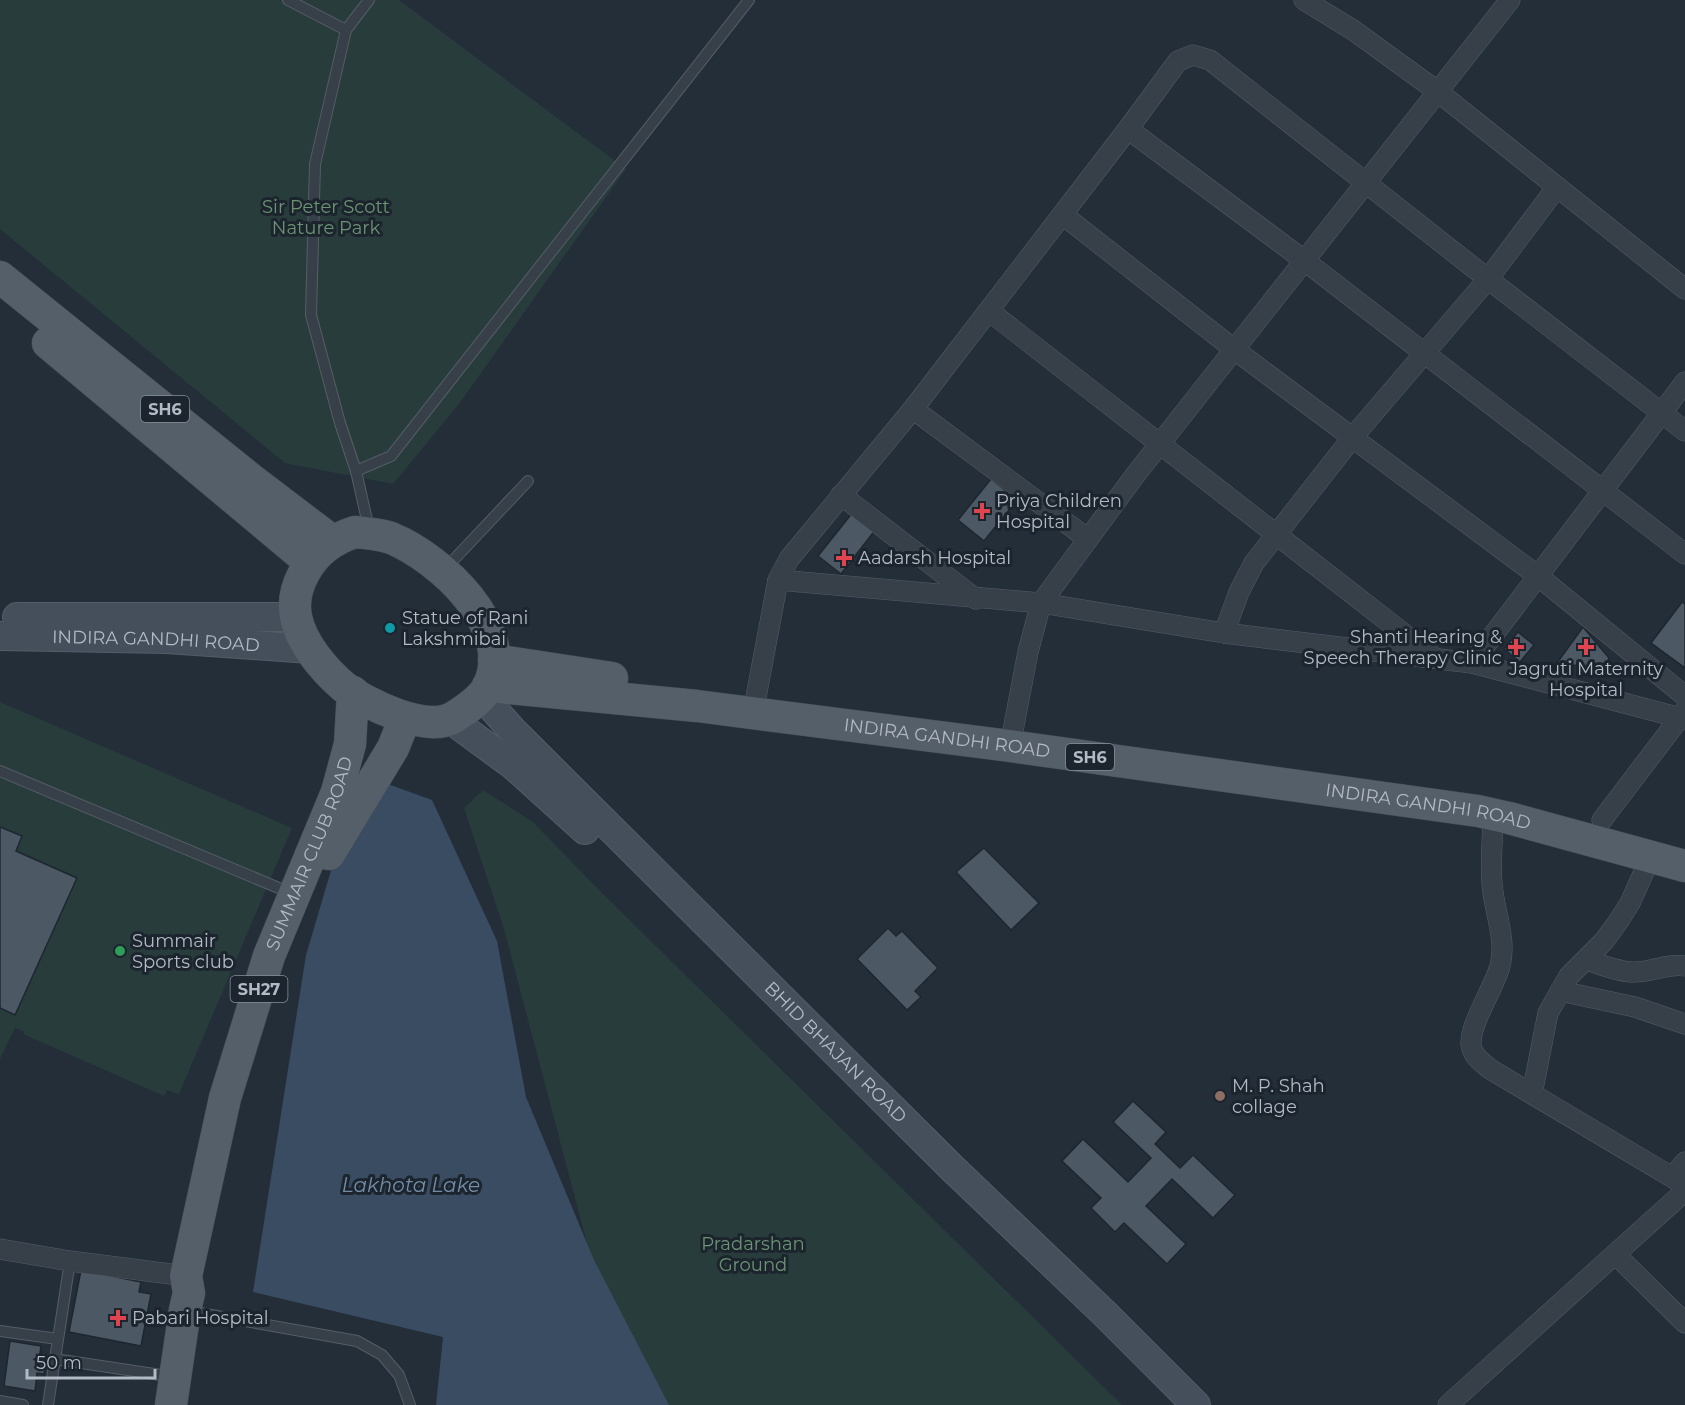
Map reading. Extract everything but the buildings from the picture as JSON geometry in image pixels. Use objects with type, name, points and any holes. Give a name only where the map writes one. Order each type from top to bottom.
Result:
[{"type":"main road","name":"SH6","points":[[0,277],[254,481],[321,551]]},
{"type":"main road","name":"SH6","points":[[0,304],[321,551]]},
{"type":"main road","points":[[356,532],[390,538],[443,571],[482,616],[491,638],[488,681],[450,719],[431,722],[405,718],[378,706],[345,688],[310,649],[296,617],[296,596],[300,580],[321,551],[356,532]]},
{"type":"main road","name":"INDIRA GANDHI ROAD","points":[[0,616],[296,617]]},
{"type":"main road","name":"INDIRA GANDHI ROAD","points":[[0,636],[167,639],[310,649]]},
{"type":"main road","name":"INDIRA GANDHI ROAD","points":[[488,681],[756,697],[1493,814],[1685,866]]},
{"type":"main road","name":"INDIRA GANDHI ROAD","points":[[488,681],[697,706],[1012,737],[1431,785],[1531,803],[1685,843]]},
{"type":"main road","name":"BHID BHAJAN ROAD","points":[[488,681],[513,731],[832,1049],[1196,1405]]},
{"type":"main road","name":"SUMMAIR CLUB ROAD","points":[[173,1391],[187,1293],[225,1098],[269,956],[337,792],[350,744],[353,692]]},
{"type":"main road","name":"SUMMAIR CLUB ROAD","points":[[187,1293],[201,1279],[248,1094],[283,971],[328,856],[393,748],[405,718]]},
{"type":"main road","name":"BHID BHAJAN ROAD","points":[[450,719],[514,766],[568,813],[1171,1405]]},
{"type":"street","points":[[1304,0],[1353,30],[1437,92],[1685,289]]},
{"type":"street","points":[[1012,737],[1028,652],[1041,603],[1161,444],[1510,0]]},
{"type":"street","points":[[756,697],[778,580],[789,559],[913,409],[990,311],[1178,62],[1193,56],[1210,60],[1685,431]]},
{"type":"street","points":[[1128,129],[1305,261],[1685,554]]},
{"type":"street","points":[[1224,633],[1239,592],[1254,563],[1352,438],[1488,279],[1557,187]]},
{"type":"street","points":[[1063,215],[1235,350],[1538,576],[1685,696]]},
{"type":"street","points":[[990,311],[1435,658]]},
{"type":"street","points":[[1472,663],[1685,382]]},
{"type":"street","points":[[913,409],[1088,539]]},
{"type":"street","points":[[842,495],[976,598]]},
{"type":"street","points":[[778,580],[1041,603],[1224,633],[1472,663],[1683,716],[1602,820]]},
{"type":"street","points":[[1448,1405],[1615,1254],[1682,1178],[1532,1094],[1477,1058],[1471,1046],[1473,1031],[1500,967],[1502,953],[1502,936],[1492,883],[1493,814]]},
{"type":"street","points":[[1532,1094],[1548,1013],[1569,976],[1586,960],[1618,922],[1630,903],[1651,856]]},
{"type":"street","points":[[1586,960],[1631,972],[1644,972],[1670,964],[1685,966]]},
{"type":"street","points":[[1560,991],[1635,1008],[1685,1024]]},
{"type":"street","points":[[0,1249],[70,1261],[187,1293]]},
{"type":"street","points":[[1615,1254],[1685,1323]]},
{"type":"lane","points":[[288,0],[346,30]]},
{"type":"lane","points":[[369,0],[346,30],[315,164],[311,315],[339,423],[356,471],[370,533]]},
{"type":"lane","points":[[356,471],[391,456],[749,0]]},
{"type":"lane","points":[[443,571],[528,481]]},
{"type":"lane","points":[[0,771],[293,894]]},
{"type":"lane","points":[[48,1405],[70,1261]]},
{"type":"lane","points":[[187,1293],[357,1341],[382,1355],[399,1375],[410,1405]]},
{"type":"lane","points":[[0,1331],[58,1339]]},
{"type":"lane","points":[[55,1359],[173,1391]]},
{"type":"lane","points":[[0,1401],[23,1405]]},
{"type":"green space","name":"Sir Peter Scott Nature Park","points":[[0,0],[399,0],[626,169],[459,404],[393,484],[285,463],[0,229]]},
{"type":"green space","name":"Summair Sports club","points":[[0,702],[292,828],[179,1094],[167,1090],[164,1096],[23,1034],[24,1031],[15,1028],[0,1059]]},
{"type":"green space","name":"Pradarshan Ground","points":[[483,790],[533,822],[596,887],[1122,1405],[653,1405],[592,1262],[504,929],[464,808]]},
{"type":"water","name":"Lakhota Lake","points":[[385,783],[432,800],[497,941],[526,1097],[594,1260],[669,1405],[436,1405],[443,1337],[253,1292],[306,955],[343,830]]},
{"type":"place","name":"Priya Children Hospital","points":[[982,511]]},
{"type":"place","name":"Aadarsh Hospital","points":[[844,558]]},
{"type":"place","name":"Statue of Rani Lakshmibai","points":[[390,628]]},
{"type":"place","name":"Shanti Hearing & Speech Therapy Clinic","points":[[1516,647]]},
{"type":"place","name":"Jagruti Maternity Hospital","points":[[1586,647]]},
{"type":"place","name":"Summair Sports club","points":[[120,951]]},
{"type":"place","name":"M. P. Shah collage","points":[[1220,1096]]},
{"type":"place","name":"Pabari Hospital","points":[[118,1318]]}]
